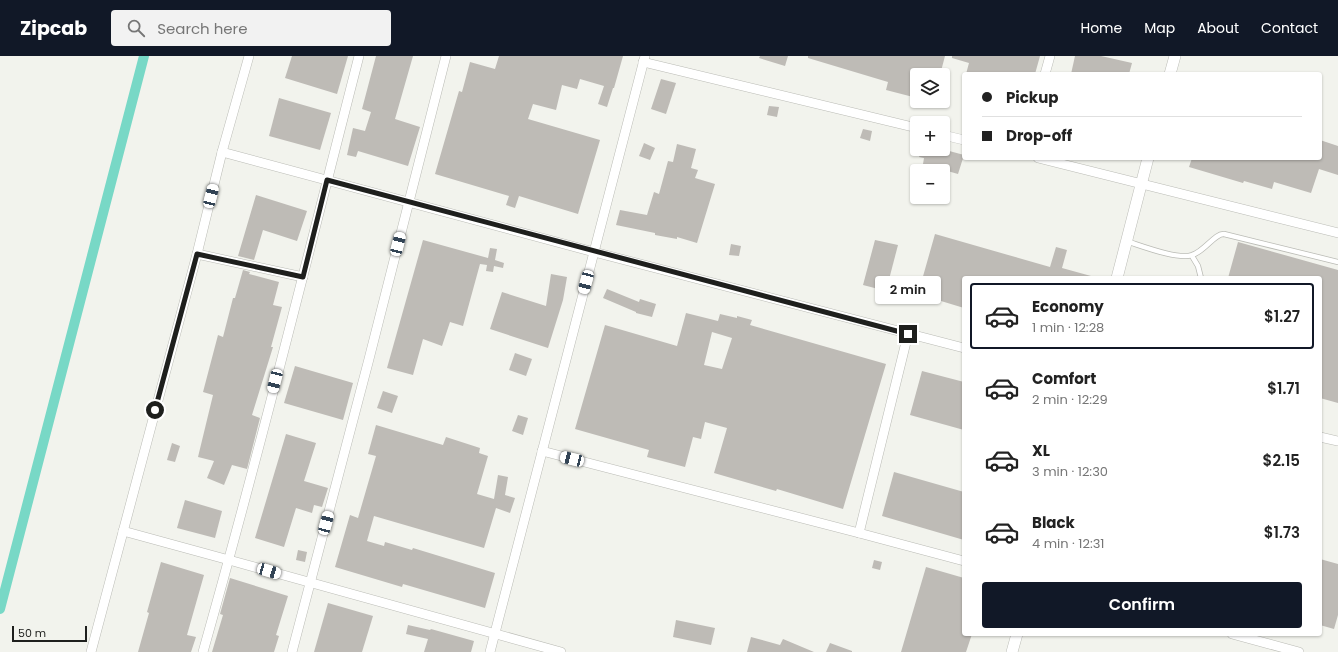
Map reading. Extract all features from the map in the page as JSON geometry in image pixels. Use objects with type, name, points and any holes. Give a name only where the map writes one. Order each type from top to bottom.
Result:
[{"type":"street","points":[[91,652],[197,254],[222,152],[250,56]]},
{"type":"street","points":[[203,652],[229,560],[360,56]]},
{"type":"street","points":[[292,652],[369,359],[446,56]]},
{"type":"street","points":[[1046,72],[1050,56]]},
{"type":"street","points":[[1170,72],[1174,56]]},
{"type":"street","points":[[490,652],[644,59],[910,126]]},
{"type":"street","points":[[950,137],[962,140]]},
{"type":"street","points":[[222,152],[409,201],[594,252],[962,348]]},
{"type":"street","points":[[1046,160],[1338,234]]},
{"type":"street","points":[[1117,276],[1147,160]]},
{"type":"street","points":[[197,254],[303,277]]},
{"type":"street","points":[[859,532],[908,334]]},
{"type":"street","points":[[1322,438],[1338,442]]},
{"type":"street","points":[[542,451],[859,532],[962,561]]},
{"type":"street","points":[[123,531],[561,652]]},
{"type":"street","points":[[1012,652],[1016,636]]},
{"type":"street","points":[[1239,636],[1299,652]]},
{"type":"lane","points":[[1126,241],[1168,254],[1184,257],[1192,256],[1199,252],[1221,234],[1338,262]]},
{"type":"lane","points":[[1192,256],[1198,266],[1200,276]]},
{"type":"building","points":[[292,56],[348,56],[337,94],[285,78]]},
{"type":"building","points":[[376,56],[413,56],[395,119],[420,127],[408,166],[358,151],[356,157],[347,155],[353,128],[365,131],[371,112],[362,109]]},
{"type":"building","points":[[499,56],[623,56],[607,107],[598,104],[604,86],[580,79],[577,89],[562,85],[556,110],[533,104],[528,119],[600,140],[578,214],[519,196],[515,208],[506,205],[509,196],[435,174],[459,91],[462,92],[470,62],[495,69]]},
{"type":"building","points":[[760,56],[788,56],[785,66],[759,58]]},
{"type":"building","points":[[808,56],[945,56],[942,68],[910,68],[910,96],[886,90],[888,82],[808,58]]},
{"type":"building","points":[[952,56],[1040,56],[1036,72],[967,72],[969,63],[952,58]]},
{"type":"building","points":[[1075,56],[1101,56],[1132,63],[1130,72],[1071,72]]},
{"type":"building","points":[[661,79],[676,83],[666,114],[651,109]]},
{"type":"building","points":[[279,98],[331,113],[320,150],[269,136]]},
{"type":"building","points":[[769,106],[779,107],[777,117],[767,115]]},
{"type":"building","points":[[863,129],[872,131],[870,141],[860,138]]},
{"type":"building","points":[[1322,141],[1338,146],[1338,175],[1319,169],[1311,193],[1274,182],[1272,189],[1244,181],[1243,183],[1189,167],[1191,160],[1322,160]]},
{"type":"building","points":[[644,143],[655,148],[650,160],[639,156]]},
{"type":"building","points":[[677,144],[696,149],[691,168],[698,170],[695,178],[715,184],[697,243],[677,237],[677,239],[655,235],[655,233],[616,225],[620,210],[647,215],[654,192],[659,194],[668,161],[673,162]]},
{"type":"building","points":[[950,151],[962,154],[962,160],[958,174],[950,172],[950,164],[923,164],[924,158],[919,157],[950,156]]},
{"type":"building","points":[[256,195],[307,211],[297,241],[263,230],[254,260],[238,256]]},
{"type":"building","points":[[935,234],[1050,267],[1056,247],[1067,250],[1062,268],[1091,276],[962,276],[962,307],[918,294]]},
{"type":"building","points":[[423,240],[488,258],[490,248],[497,249],[495,260],[504,263],[503,268],[494,266],[493,272],[486,271],[487,265],[480,264],[463,326],[450,322],[442,346],[423,339],[413,375],[387,368]]},
{"type":"building","points":[[875,240],[898,245],[886,291],[863,285]]},
{"type":"building","points":[[1238,242],[1338,270],[1338,403],[1322,399],[1322,276],[1229,276]]},
{"type":"building","points":[[731,244],[741,246],[739,256],[729,255]]},
{"type":"building","points":[[243,270],[250,272],[249,274],[279,282],[273,305],[282,307],[271,347],[273,347],[252,415],[260,418],[247,469],[232,465],[224,485],[207,478],[214,461],[198,457],[213,395],[203,392],[218,335],[223,337],[233,298],[235,298]]},
{"type":"building","points":[[551,274],[567,277],[563,300],[548,348],[490,329],[502,292],[546,306]]},
{"type":"building","points":[[607,289],[639,302],[640,299],[656,304],[652,317],[636,313],[603,298]]},
{"type":"building","points":[[686,313],[718,321],[720,314],[752,320],[750,325],[886,364],[843,509],[777,489],[776,491],[714,473],[727,428],[705,422],[701,439],[693,437],[685,467],[647,457],[649,450],[575,429],[605,325],[677,346]],"holes":[[[712,332],[732,338],[722,369],[704,365]]]},
{"type":"building","points":[[515,353],[532,359],[526,376],[509,370]]},
{"type":"building","points":[[295,366],[353,383],[343,420],[284,403]]},
{"type":"building","points":[[922,371],[962,381],[962,429],[910,415]]},
{"type":"building","points":[[383,391],[398,396],[392,413],[377,408]]},
{"type":"building","points":[[518,415],[528,418],[523,435],[512,431]]},
{"type":"building","points":[[376,425],[443,445],[446,437],[480,448],[479,453],[488,456],[477,494],[494,499],[498,475],[508,477],[505,495],[515,498],[510,513],[496,508],[484,548],[374,516],[367,541],[384,546],[385,542],[412,550],[413,548],[495,573],[485,608],[403,584],[402,587],[335,567],[350,515],[358,518],[376,456],[368,454]]},
{"type":"building","points":[[286,434],[316,443],[304,481],[328,488],[322,507],[314,505],[312,513],[296,508],[284,547],[255,538]]},
{"type":"building","points":[[172,443],[180,446],[175,462],[167,460]]},
{"type":"building","points":[[894,472],[962,491],[962,539],[882,516]]},
{"type":"building","points":[[185,500],[222,511],[215,538],[177,528]]},
{"type":"building","points":[[298,550],[307,552],[305,562],[296,560]]},
{"type":"building","points":[[874,560],[882,562],[880,570],[872,568]]},
{"type":"building","points":[[1322,560],[1338,564],[1338,615],[1334,629],[1322,626]]},
{"type":"building","points":[[161,562],[204,575],[187,635],[196,637],[191,652],[138,652]]},
{"type":"building","points":[[926,567],[962,577],[962,636],[971,636],[966,652],[901,652]]},
{"type":"building","points":[[230,578],[288,596],[276,635],[279,636],[274,652],[212,652],[223,615],[220,614]]},
{"type":"building","points":[[328,603],[373,616],[362,652],[314,652]]},
{"type":"building","points":[[676,620],[715,628],[711,645],[673,637]]},
{"type":"building","points":[[408,625],[431,629],[474,641],[471,652],[424,652],[428,639],[406,634]]},
{"type":"building","points":[[751,637],[780,645],[783,639],[814,652],[747,652]]},
{"type":"building","points":[[830,643],[852,651],[852,652],[826,652]]},
{"type":"waterway","points":[[0,609],[144,56]]},
{"type":"route","points":[[155,410],[197,254],[303,277],[327,180],[908,334]]}]
